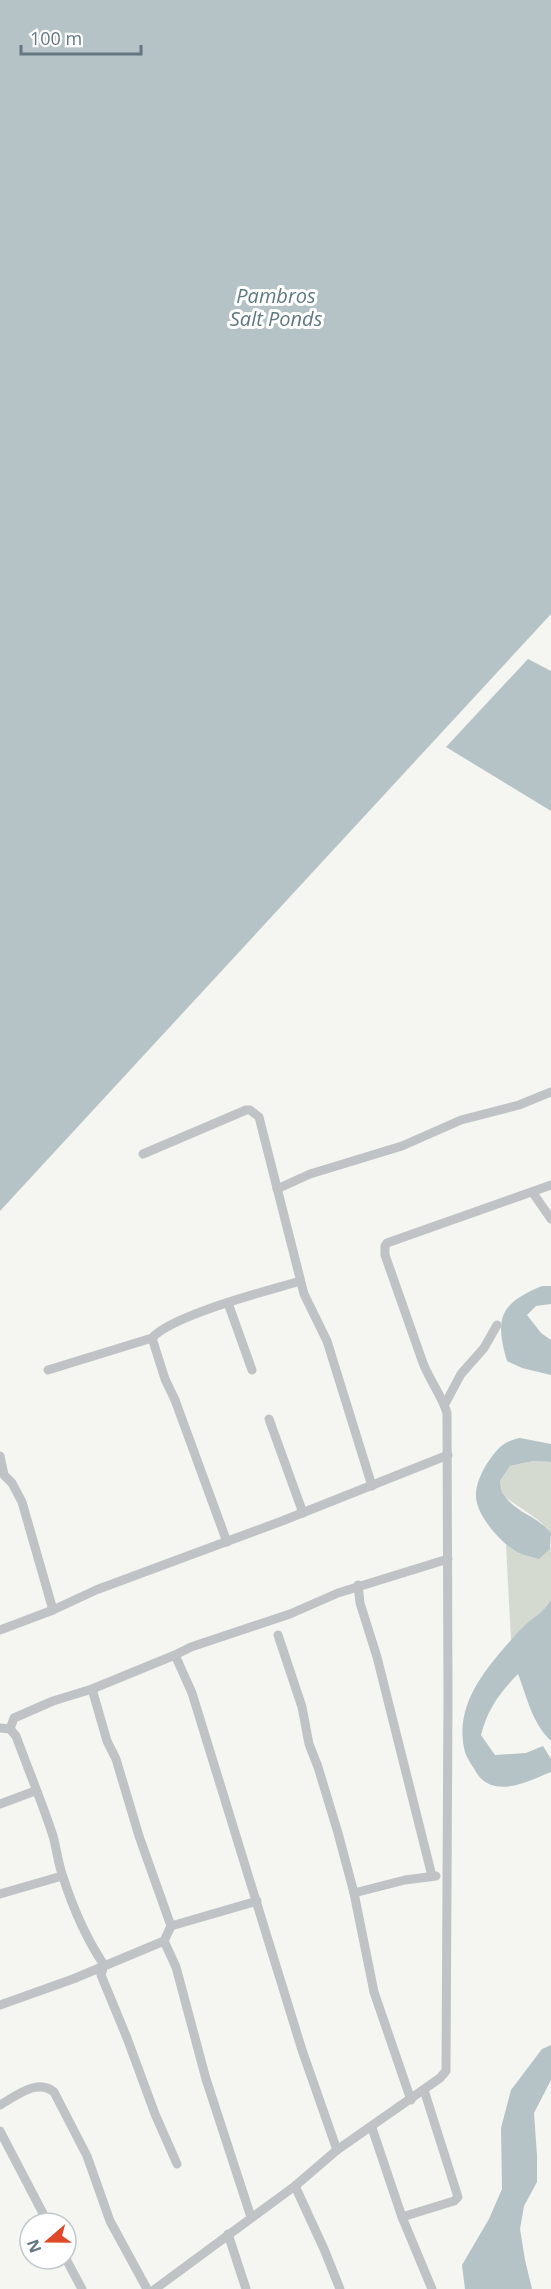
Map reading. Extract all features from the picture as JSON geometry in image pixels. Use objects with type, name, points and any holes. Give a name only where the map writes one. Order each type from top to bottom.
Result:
[{"type":"street","points":[[277,1189],[309,1173],[402,1146],[461,1120],[519,1105],[551,1092]]},
{"type":"street","points":[[143,1154],[250,1110],[259,1117],[300,1281],[327,1341],[372,1486]]},
{"type":"street","points":[[155,2289],[295,2186],[337,2150],[372,2128],[444,2075],[447,2065],[448,1559],[448,1455],[445,1404],[430,1380],[423,1363],[385,1255],[385,1246],[387,1243],[551,1185]]},
{"type":"street","points":[[533,1192],[551,1219]]},
{"type":"street","points":[[48,1370],[152,1338],[162,1328],[228,1303],[300,1281]]},
{"type":"street","points":[[228,1303],[252,1370]]},
{"type":"street","points":[[445,1404],[461,1374],[484,1348],[497,1325]]},
{"type":"street","points":[[152,1338],[165,1379],[175,1400],[227,1542]]},
{"type":"street","points":[[269,1419],[303,1513]]},
{"type":"street","points":[[0,1630],[53,1610],[96,1590],[303,1513],[448,1455]]},
{"type":"street","points":[[0,1456],[4,1475],[22,1502],[53,1610]]},
{"type":"street","points":[[177,2164],[101,1975],[104,1965],[87,1938],[62,1876],[54,1840],[16,1736],[5,1728],[14,1718],[52,1701],[92,1689],[191,1647],[290,1614],[358,1586],[448,1559]]},
{"type":"street","points":[[358,1586],[360,1603],[377,1657],[432,1876]]},
{"type":"street","points":[[278,1635],[302,1707],[309,1744],[322,1779],[354,1893],[374,1992],[411,2100]]},
{"type":"street","points":[[175,1655],[192,1693],[302,2050],[337,2150]]},
{"type":"street","points":[[0,2005],[73,1979],[164,1941],[171,1926],[139,1836],[92,1689]]},
{"type":"street","points":[[0,1804],[35,1791]]},
{"type":"street","points":[[0,1894],[62,1876]]},
{"type":"street","points":[[354,1893],[405,1880],[447,1876]]},
{"type":"street","points":[[171,1926],[257,1901]]},
{"type":"street","points":[[164,1941],[176,1967],[206,2079],[251,2217]]},
{"type":"street","points":[[0,2105],[30,2088],[48,2088],[54,2092],[87,2156],[110,2221],[147,2289]]},
{"type":"street","points":[[402,2217],[454,2201],[458,2197],[424,2090]]},
{"type":"street","points":[[372,2128],[402,2217],[432,2289]]},
{"type":"street","points":[[0,2131],[42,2211]]},
{"type":"street","points":[[295,2186],[340,2289]]},
{"type":"street","points":[[228,2234],[246,2289]]},
{"type":"street","points":[[72,2271],[82,2289]]},
{"type":"shaded area","points":[[533,1461],[551,1462],[551,1533],[541,1522],[503,1495],[500,1481],[510,1466]]},
{"type":"shaded area","points":[[506,1544],[520,1554],[551,1547],[551,1599],[511,1641]]},
{"type":"water","name":"Pambros Salt Ponds","points":[[0,0],[551,0],[551,614],[0,1211]]},
{"type":"water","points":[[528,659],[551,671],[551,811],[446,747]]},
{"type":"water","points":[[542,1286],[551,1286],[551,1304],[536,1306],[527,1315],[541,1333],[551,1340],[551,1375],[522,1368],[507,1361],[501,1333],[504,1313],[509,1306],[528,1292]]},
{"type":"water","points":[[520,1438],[551,1444],[551,1462],[533,1461],[510,1466],[500,1481],[502,1492],[509,1501],[551,1533],[550,1549],[539,1559],[521,1554],[507,1545],[486,1522],[476,1497],[479,1479],[492,1457],[505,1444]]},
{"type":"water","points":[[551,1599],[551,1741],[535,1718],[518,1674],[495,1702],[481,1735],[495,1755],[526,1753],[543,1746],[551,1759],[551,1772],[512,1786],[492,1785],[476,1772],[465,1752],[462,1734],[469,1700],[477,1684],[498,1655],[522,1628],[545,1608]]},
{"type":"water","points":[[551,2045],[551,2080],[534,2113],[537,2182],[524,2206],[520,2229],[532,2289],[465,2289],[462,2265],[489,2219],[502,2189],[501,2128],[511,2090],[542,2049]]}]
